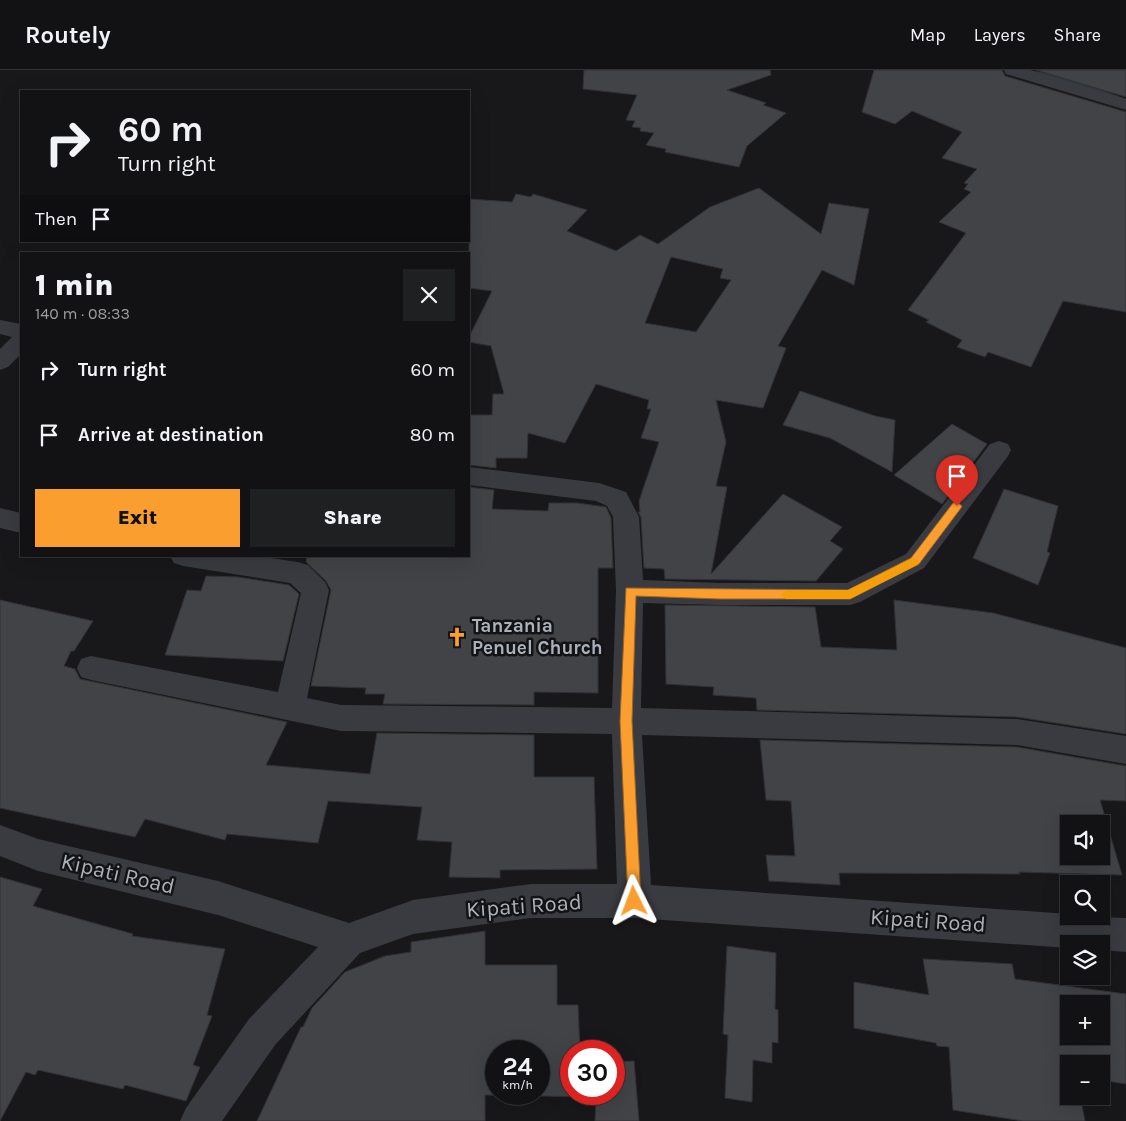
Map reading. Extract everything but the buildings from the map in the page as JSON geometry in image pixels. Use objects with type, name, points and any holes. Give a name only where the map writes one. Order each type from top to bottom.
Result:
[{"type":"street","points":[[1017,71],[1126,105]]},
{"type":"street","points":[[0,327],[20,331]]},
{"type":"street","points":[[0,362],[20,341]]},
{"type":"street","points":[[630,591],[720,594],[850,594],[915,561],[999,450]]},
{"type":"street","points":[[470,476],[599,492],[617,499],[626,517],[630,591],[626,721],[634,901]]},
{"type":"street","points":[[0,518],[20,523]]},
{"type":"street","points":[[190,557],[298,573],[315,590],[290,707]]},
{"type":"street","points":[[91,668],[341,718],[626,721],[1017,732],[1126,750]]},
{"type":"street","name":"Kipati Road","points":[[0,840],[38,855],[218,898],[349,940],[413,917],[531,901],[634,901],[1126,935]]},
{"type":"street","points":[[199,1121],[262,1032],[349,940]]},
{"type":"waterway","points":[[1024,70],[1078,84],[1126,101]]},
{"type":"slow traffic","points":[[786,595],[850,594],[913,562]]},
{"type":"place","name":"Tanzania Penuel Church","points":[[457,637]]},
{"type":"route","points":[[634,901],[626,721],[630,591],[720,594],[850,594],[915,561],[957,506]]}]
